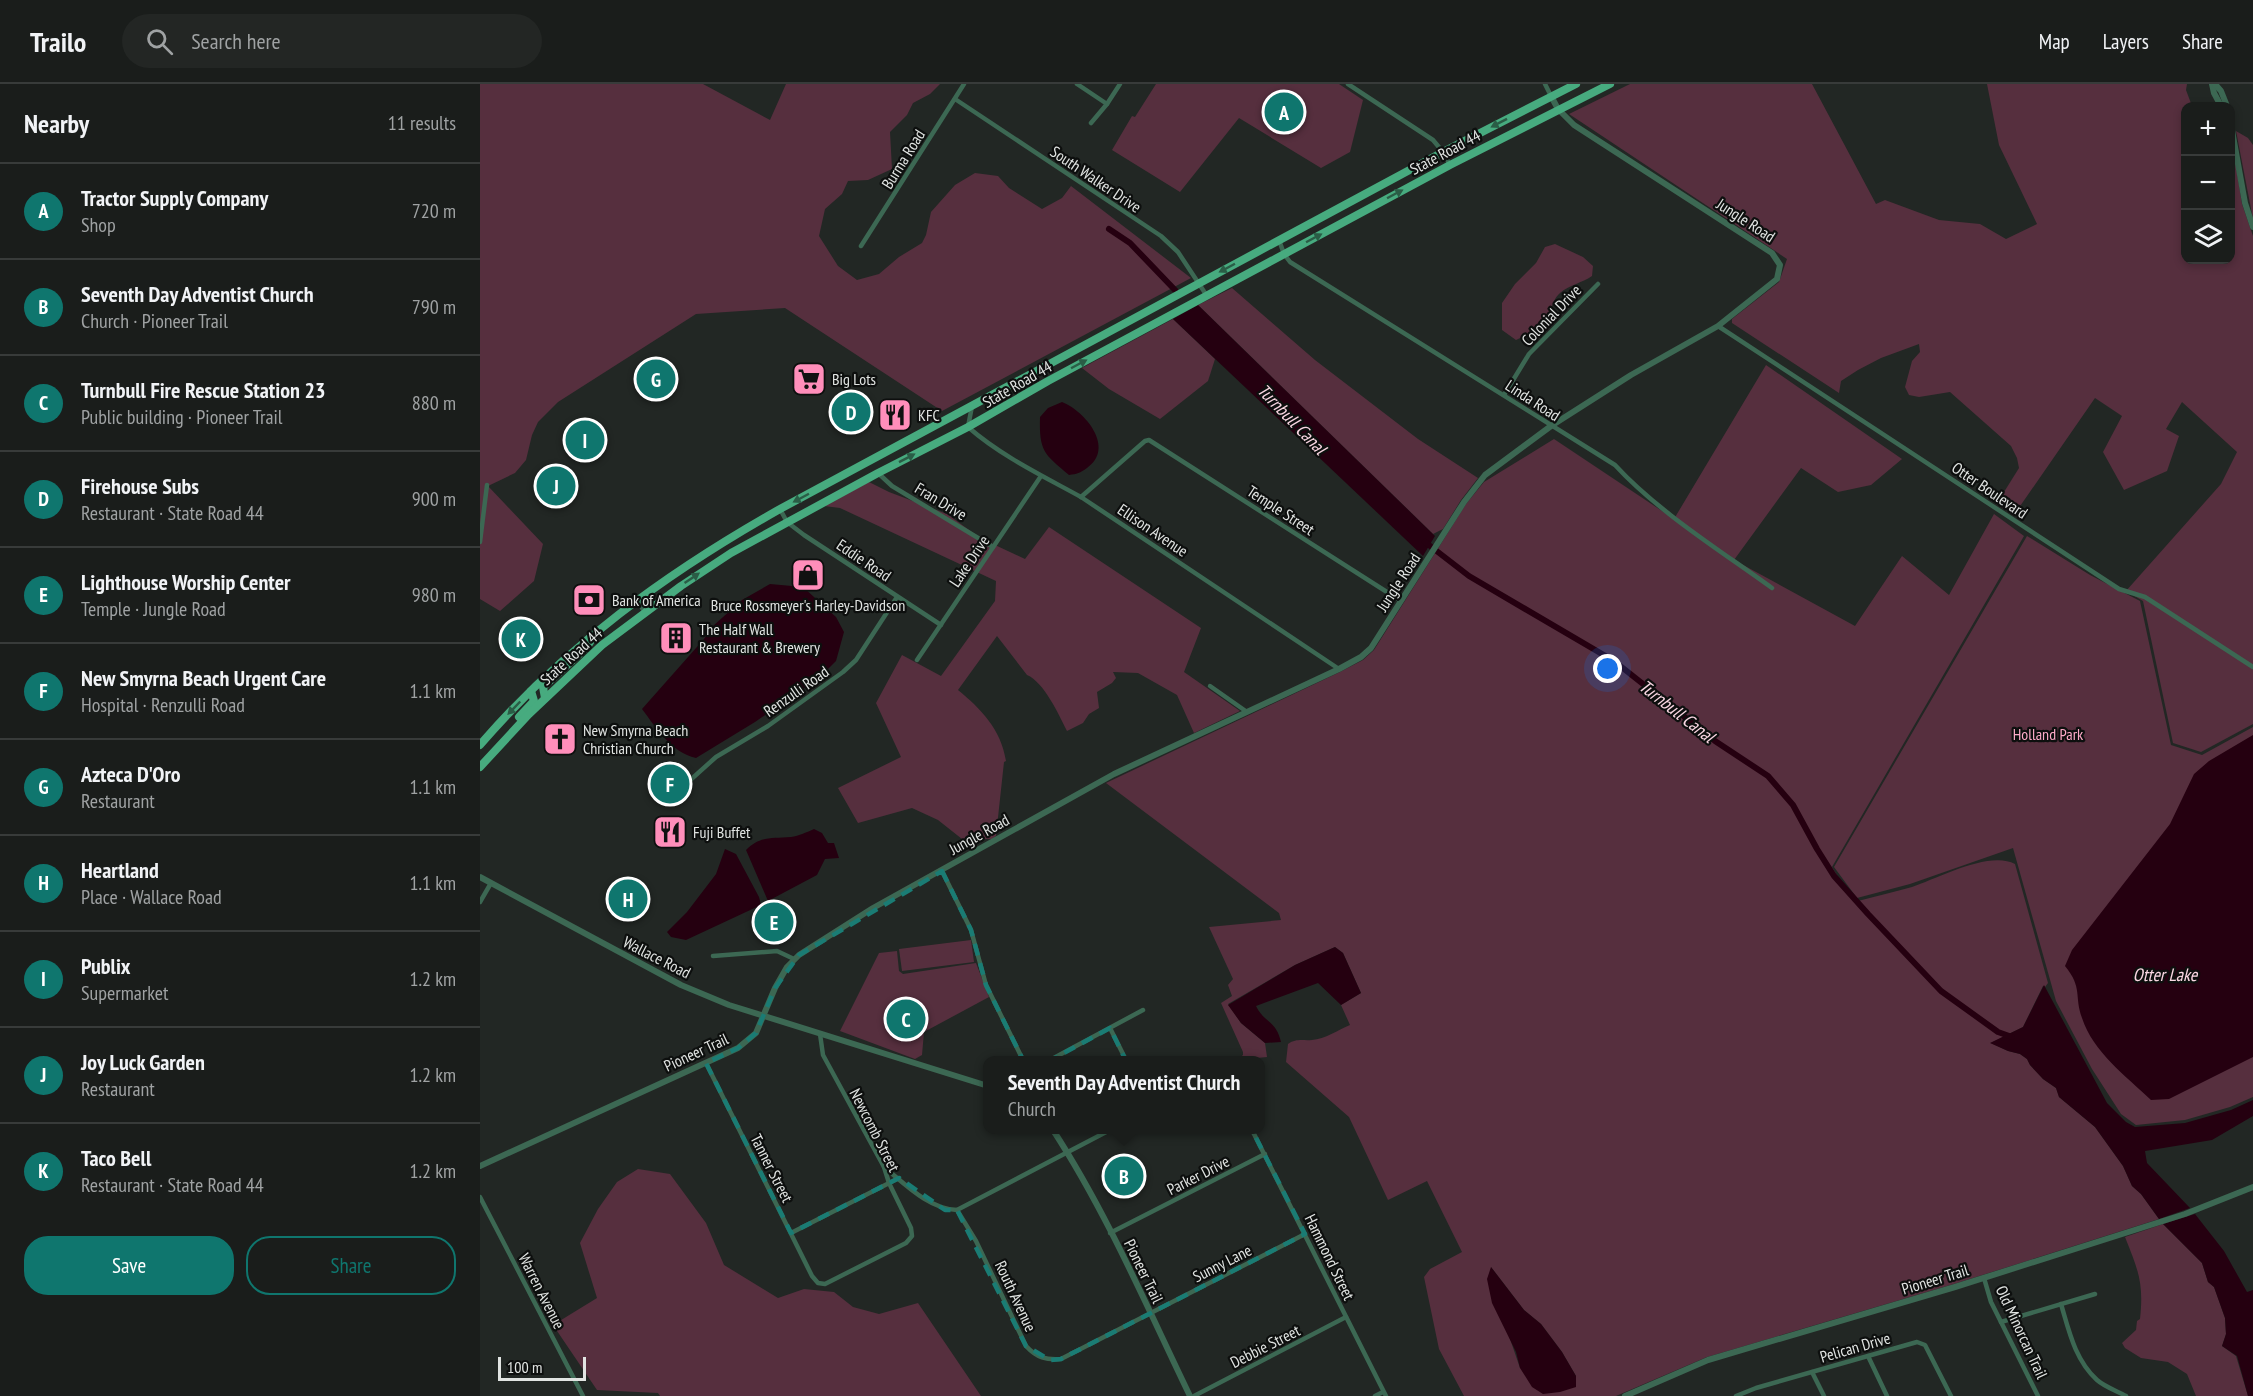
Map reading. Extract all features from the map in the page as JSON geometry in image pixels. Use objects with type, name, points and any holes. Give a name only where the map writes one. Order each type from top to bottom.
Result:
[{"type":"main road","name":"State Road 44","points":[[480,745],[531,691],[598,630],[636,600],[706,552],[780,509],[1197,284],[1443,152],[1576,84]]},
{"type":"main road","name":"State Road 44","points":[[481,766],[545,698],[602,645],[706,569],[787,522],[969,427],[1048,381],[1284,254],[1450,165],[1610,84]]},
{"type":"main road","points":[[1040,369],[1048,381]]},
{"type":"main road","points":[[545,698],[543,687],[586,647],[598,630]]},
{"type":"main road","points":[[481,766],[491,747],[534,700],[531,691]]},
{"type":"street","name":"Burma Road","points":[[861,246],[964,84]]},
{"type":"street","points":[[1077,84],[1107,104]]},
{"type":"street","points":[[1091,123],[1120,84]]},
{"type":"street","points":[[1348,84],[1433,140],[1450,165]]},
{"type":"street","points":[[1545,84],[1551,96]]},
{"type":"street","points":[[2214,84],[2214,93],[2219,102]]},
{"type":"street","points":[[2214,84],[2221,91],[2225,102]]},
{"type":"street","name":"Jungle Road","points":[[764,1016],[775,988],[794,959],[873,909],[1114,774],[1361,657],[1371,648],[1464,502],[1485,475],[1551,426],[1631,375],[1718,326],[1777,279],[1780,267],[1777,258],[1574,125],[1558,109],[1551,96]]},
{"type":"street","name":"South Walker Drive","points":[[955,99],[1161,237],[1178,252],[1207,296]]},
{"type":"street","points":[[2235,148],[2245,203],[2253,227]]},
{"type":"street","points":[[1279,240],[1284,254]]},
{"type":"street","name":"Linda Road","points":[[1284,254],[1298,267],[1615,465],[1655,502],[1772,588]]},
{"type":"street","name":"Colonial Drive","points":[[1504,395],[1529,354],[1598,284]]},
{"type":"street","name":"Otter Boulevard","points":[[1718,326],[2119,589],[2145,597],[2253,667]]},
{"type":"street","points":[[969,427],[972,406]]},
{"type":"street","name":"Ellison Avenue","points":[[969,427],[981,438],[1041,476],[1081,497],[1339,669]]},
{"type":"street","name":"Temple Street","points":[[1081,497],[1147,440],[1401,601]]},
{"type":"street","name":"Fran Drive","points":[[878,473],[892,486],[993,547]]},
{"type":"street","name":"Lake Drive","points":[[917,660],[1041,476]]},
{"type":"street","points":[[480,542],[488,484]]},
{"type":"street","name":"Eddie Road","points":[[780,509],[787,522],[941,625]]},
{"type":"street","name":"Renzulli Road","points":[[687,783],[716,757],[760,731],[843,672],[856,660],[897,597]]},
{"type":"street","points":[[636,600],[645,612]]},
{"type":"street","points":[[1210,686],[1247,712]]},
{"type":"street","points":[[942,871],[971,930],[986,985],[1021,1056]]},
{"type":"street","name":"Wallace Road","points":[[480,877],[681,985],[729,1005],[764,1016]]},
{"type":"street","points":[[480,902],[491,883]]},
{"type":"street","points":[[713,956],[777,951],[794,959]]},
{"type":"street","points":[[1058,1056],[1143,1010]]},
{"type":"street","points":[[764,1016],[983,1085]]},
{"type":"street","name":"Pioneer Trail","points":[[480,1166],[738,1048],[756,1033],[764,1016]]},
{"type":"street","points":[[1110,1028],[1124,1056]]},
{"type":"street","name":"Newcomb Street","points":[[818,1283],[825,1284],[906,1243],[912,1236],[911,1228],[889,1183],[884,1167],[823,1055],[820,1034]]},
{"type":"street","name":"Tanner Street","points":[[706,1063],[812,1276],[818,1283]]},
{"type":"street","name":"Pioneer Trail","points":[[1056,1134],[1110,1233],[1192,1396]]},
{"type":"street","points":[[884,1167],[927,1200],[945,1210],[957,1210],[1103,1134]]},
{"type":"street","name":"Hammond Street","points":[[1254,1134],[1384,1394]]},
{"type":"street","name":"Parker Drive","points":[[1110,1233],[1265,1154]]},
{"type":"street","points":[[791,1233],[899,1178]]},
{"type":"street","name":"Pioneer Trail","points":[[1625,1396],[1708,1360],[1984,1278],[2194,1210],[2253,1187]]},
{"type":"street","name":"Warren Avenue","points":[[480,1197],[583,1396]]},
{"type":"street","name":"Routh Avenue","points":[[957,1210],[976,1241],[1026,1346],[1044,1359],[1061,1359],[1150,1313]]},
{"type":"street","name":"Sunny Lane","points":[[1150,1313],[1305,1234]]},
{"type":"street","name":"Old Minorcan Trail","points":[[1984,1278],[1991,1302],[2038,1396]]},
{"type":"street","points":[[2001,1322],[2095,1294]]},
{"type":"street","points":[[2061,1304],[2073,1346],[2083,1363],[2098,1380],[2126,1396]]},
{"type":"street","name":"Debbie Street","points":[[1192,1396],[1346,1317]]},
{"type":"street","name":"Pelican Drive","points":[[1736,1396],[1756,1388],[1921,1342],[1925,1345],[1951,1396]]},
{"type":"street","points":[[1868,1356],[1887,1396]]},
{"type":"street","points":[[1812,1372],[1824,1396]]},
{"type":"street","points":[[1756,1388],[1760,1396]]},
{"type":"street","points":[[1375,1396],[1384,1394]]},
{"type":"highlighted area","points":[[942,871],[971,930],[986,985],[1029,1072],[1110,1028],[1149,1108],[1221,1069],[1305,1234],[1061,1359],[1050,1360],[1026,1346],[957,1210],[945,1210],[899,1178],[791,1233],[706,1063],[738,1048],[756,1033],[775,988],[799,955]]},
{"type":"green space","points":[[480,84],[703,84],[770,120],[786,84],[940,84],[930,94],[913,103],[907,115],[890,132],[892,169],[868,180],[848,181],[842,194],[825,209],[819,236],[838,266],[857,280],[879,274],[899,257],[922,243],[931,212],[955,185],[975,173],[998,176],[1009,188],[1042,209],[1062,198],[1071,186],[1191,278],[942,411],[785,308],[696,314],[558,402],[538,422],[532,435],[526,460],[515,473],[488,486],[543,544],[534,581],[500,611],[480,599]]},
{"type":"green space","points":[[1156,84],[1339,84],[1363,100],[1350,152],[1321,168],[1239,118],[1180,192],[1112,150],[1132,116],[1135,117]]},
{"type":"green space","points":[[1630,84],[1812,84],[1876,204],[1885,200],[1939,220],[1980,224],[2006,239],[2037,224],[1999,145],[1987,84],[2187,84],[2186,90],[2190,102],[2181,102],[2181,264],[2235,264],[2235,160],[2242,204],[2253,236],[2253,724],[2201,752],[2173,743],[2143,601],[2126,591],[2221,484],[2237,452],[2182,402],[2166,429],[2179,436],[2167,471],[2124,490],[2103,452],[2122,416],[2095,398],[2016,512],[1999,500],[2019,468],[2011,446],[1950,392],[1919,397],[1909,395],[1905,387],[1912,361],[1920,352],[1919,344],[1881,358],[1858,370],[1841,381],[1839,393],[1732,323],[1732,319],[1779,282],[1787,259],[1569,114]]},
{"type":"green space","points":[[2236,131],[2248,138],[2253,145],[2253,219]]},
{"type":"green space","points":[[1555,244],[1583,257],[1593,266],[1592,276],[1560,293],[1540,324],[1516,340],[1502,330],[1502,303],[1515,284],[1536,263],[1545,247]]},
{"type":"green space","points":[[1232,288],[1315,360],[1418,439],[1478,478],[1443,529],[1433,534],[1198,305]]},
{"type":"green space","points":[[1173,319],[1215,359],[1208,381],[1160,419],[1109,389],[1082,368]]},
{"type":"green space","points":[[1766,365],[1902,459],[1871,485],[1838,492],[1801,468],[1734,560],[1855,626],[1902,556],[1949,595],[1994,514],[2024,536],[1832,867],[1841,882],[1858,901],[1912,887],[1978,863],[1992,860],[2015,864],[2048,983],[2045,987],[2043,986],[2023,1027],[1991,1043],[2027,1059],[2043,1079],[2056,1088],[2059,1097],[2095,1127],[2123,1166],[2132,1186],[2141,1194],[2159,1219],[1954,1284],[1707,1357],[1616,1396],[1464,1396],[1439,1349],[1424,1277],[1430,1269],[1462,1252],[1427,1181],[1388,1200],[1349,1117],[1286,1062],[1288,1044],[1291,1042],[1322,1038],[1350,1025],[1341,1005],[1361,993],[1343,953],[1335,947],[1295,965],[1228,1004],[1241,1023],[1265,1043],[1267,1057],[1242,1056],[1243,1052],[1221,1003],[1232,996],[1228,985],[1233,979],[1209,927],[1281,920],[1279,913],[1106,783],[1363,660],[1374,650],[1466,504],[1484,482],[1554,439],[1674,519]],"holes":[[[1491,1267],[1524,1310],[1541,1324],[1576,1376],[1520,1368],[1508,1333]]]},
{"type":"green space","points":[[869,482],[947,514],[980,538],[1025,559],[1049,527],[1201,628],[1184,672],[1240,711],[1194,733],[1177,695],[1138,673],[1113,672],[1116,678],[1112,683],[1097,692],[1099,708],[1089,714],[1083,723],[1067,731],[1045,692],[1027,675],[997,636],[958,690],[995,729],[1006,761],[1004,762],[996,836],[992,839],[962,839],[938,820],[912,808],[858,823],[838,788],[901,757],[876,703],[902,655],[941,676],[995,601],[996,581],[840,508],[824,506]]},
{"type":"green space","name":"Holland Park","points":[[2027,536],[2090,575],[2140,601],[2171,745],[2202,755],[2253,727],[2253,1097],[2230,1107],[2185,1120],[2136,1125],[2121,1114],[2092,1069],[2056,1001],[2013,848],[1910,884],[1857,898],[1834,867]]},
{"type":"green space","points":[[971,940],[974,962],[902,971],[899,949]]},
{"type":"green space","points":[[897,951],[899,971],[903,974],[976,963],[989,997],[924,1032],[922,1055],[915,1059],[840,1031],[879,953]]},
{"type":"green space","points":[[638,1169],[670,1174],[706,1223],[724,1265],[778,1298],[804,1289],[834,1292],[853,1307],[879,1314],[918,1303],[981,1396],[660,1396],[658,1393],[597,1390],[553,1325],[597,1298],[580,1243],[598,1209],[617,1182]]},
{"type":"green space","points":[[2163,1224],[2202,1263],[2208,1282],[2214,1287],[2225,1318],[2226,1334],[2222,1346],[2236,1356],[2248,1396],[2196,1396],[2187,1374],[2168,1362],[2141,1358],[2125,1348],[2122,1343],[2136,1330],[2141,1306],[2139,1277],[2125,1237]]},
{"type":"water","points":[[1198,305],[1435,536],[1423,556],[1173,319]]},
{"type":"water","points":[[1062,402],[1080,413],[1094,431],[1098,441],[1099,451],[1095,460],[1076,474],[1069,475],[1054,462],[1042,445],[1040,417],[1048,408]]},
{"type":"water","points":[[770,584],[803,587],[836,617],[844,632],[836,661],[819,678],[755,722],[696,758],[679,751],[665,739],[642,709],[713,626],[742,600]]},
{"type":"water","name":"Otter Lake","points":[[2253,735],[2253,1057],[2169,1099],[2151,1100],[2111,1063],[2094,1042],[2082,1018],[2074,980],[2065,966],[2072,950],[2170,824],[2194,774],[2209,761]]},
{"type":"water","points":[[814,829],[822,833],[828,843],[834,843],[839,858],[825,859],[817,875],[768,901],[746,850],[762,840],[794,836]]},
{"type":"water","points":[[725,849],[736,854],[761,905],[686,940],[671,937],[667,932],[687,912],[716,874]]},
{"type":"water","points":[[1335,947],[1343,953],[1361,993],[1341,1005],[1318,983],[1256,1006],[1276,1030],[1281,1042],[1265,1043],[1241,1023],[1228,1005],[1295,965]]},
{"type":"water","points":[[2044,985],[2107,1103],[2126,1122],[2135,1127],[2185,1123],[2231,1110],[2253,1100],[2253,1116],[2212,1140],[2145,1151],[2147,1163],[2190,1208],[2159,1219],[2141,1194],[2132,1186],[2123,1166],[2095,1127],[2059,1097],[2056,1088],[2043,1079],[2027,1059],[2020,1054],[1990,1043],[2023,1027]]},
{"type":"water","points":[[2195,1214],[2224,1251],[2247,1292],[2253,1290],[2253,1396],[2248,1396],[2237,1356],[2222,1346],[2226,1334],[2225,1318],[2214,1287],[2208,1282],[2202,1263],[2163,1224]]},
{"type":"water","points":[[1491,1267],[1524,1310],[1541,1324],[1562,1352],[1576,1376],[1576,1387],[1543,1394],[1532,1387],[1520,1368],[1516,1352],[1492,1303],[1487,1279]]},
{"type":"waterway","points":[[1109,229],[1130,243],[1175,290]]},
{"type":"waterway","name":"Turnbull Canal","points":[[1425,542],[1469,576],[1614,661],[1715,741],[1768,776],[1793,805],[1834,876],[1868,914],[1941,991],[1998,1032],[2012,1037]]},
{"type":"place","name":"Tractor Supply Company","points":[[1284,112]]},
{"type":"place","name":"Azteca D'Oro","points":[[656,379]]},
{"type":"place","name":"Big Lots","points":[[809,379]]},
{"type":"place","name":"Firehouse Subs","points":[[851,412]]},
{"type":"place","name":"KFC","points":[[895,415]]},
{"type":"place","name":"Publix","points":[[585,440]]},
{"type":"place","name":"Joy Luck Garden","points":[[556,486]]},
{"type":"place","name":"Bruce Rossmeyer's Harley-Davidson","points":[[808,575]]},
{"type":"place","name":"Bank of America","points":[[589,600]]},
{"type":"place","name":"The Half Wall Restaurant & Brewery","points":[[676,638]]},
{"type":"place","name":"Taco Bell","points":[[521,639]]},
{"type":"place","name":"New Smyrna Beach Christian Church","points":[[560,739]]},
{"type":"place","name":"New Smyrna Beach Urgent Care","points":[[670,784]]},
{"type":"place","name":"Fuji Buffet","points":[[670,832]]},
{"type":"place","name":"Heartland","points":[[628,899]]},
{"type":"place","name":"Lighthouse Worship Center","points":[[774,922]]},
{"type":"place","name":"Turnbull Fire Rescue Station 23","points":[[906,1019]]},
{"type":"place","name":"Seventh Day Adventist Church","points":[[1124,1176]]}]
